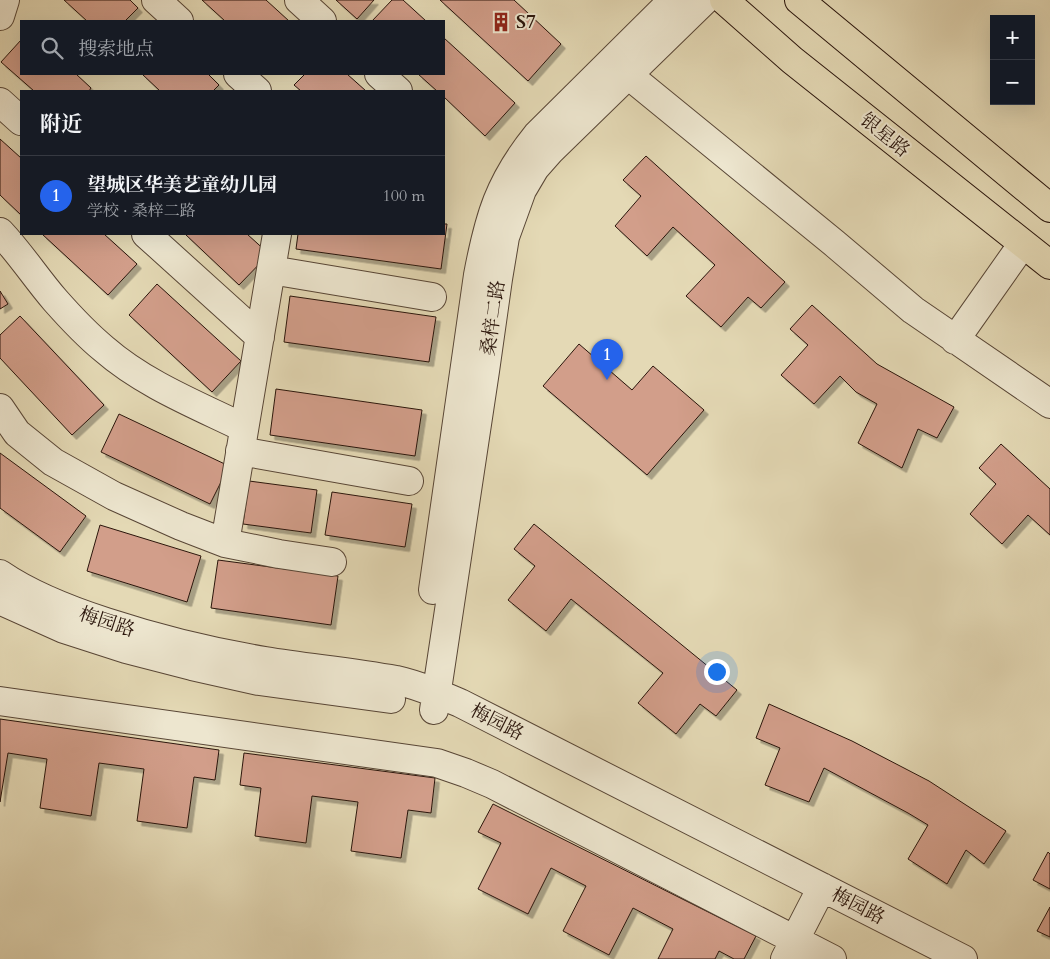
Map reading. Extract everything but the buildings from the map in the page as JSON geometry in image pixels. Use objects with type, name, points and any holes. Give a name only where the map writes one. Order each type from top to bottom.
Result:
[{"type":"main road","name":"银星路","points":[[724,0],[792,60],[1022,245],[1050,265]]},
{"type":"main road","points":[[799,0],[1050,208]]},
{"type":"street","points":[[0,16],[5,0]]},
{"type":"street","points":[[156,0],[178,20]]},
{"type":"street","points":[[299,0],[321,20]]},
{"type":"street","name":"桑梓二路","points":[[427,699],[478,275],[486,231],[496,202],[520,156],[536,135],[673,0]]},
{"type":"street","name":"桑梓二路","points":[[427,699],[498,279],[513,212],[522,190],[535,168],[550,150],[705,0]]},
{"type":"street","points":[[628,74],[913,310],[1050,404]]},
{"type":"street","points":[[239,75],[256,90]]},
{"type":"street","points":[[381,75],[397,90]]},
{"type":"street","points":[[0,102],[20,120]]},
{"type":"street","points":[[0,232],[56,301],[104,350],[143,377],[188,401],[242,440],[408,481]]},
{"type":"street","points":[[147,235],[260,337]]},
{"type":"street","points":[[225,543],[277,235]]},
{"type":"street","points":[[955,340],[1022,245]]},
{"type":"street","points":[[271,270],[432,296]]},
{"type":"street","points":[[0,408],[17,433],[53,462],[114,496],[181,526],[225,543],[332,562]]},
{"type":"street","name":"梅园路","points":[[0,574],[18,586],[70,610],[196,648],[397,681],[427,699],[498,735],[819,892],[963,959]]},
{"type":"street","name":"梅园路","points":[[0,599],[64,629],[126,649],[259,680],[396,699],[427,699]]},
{"type":"street","points":[[0,701],[437,764],[492,784],[790,949],[832,959]]},
{"type":"street","points":[[790,949],[819,892]]},
{"type":"street","name":"梅园路","points":[[819,892],[940,959]]},
{"type":"place","name":"S7","points":[[501,22]]},
{"type":"place","name":"望城区华美艺童幼儿园","points":[[607,380]]}]
